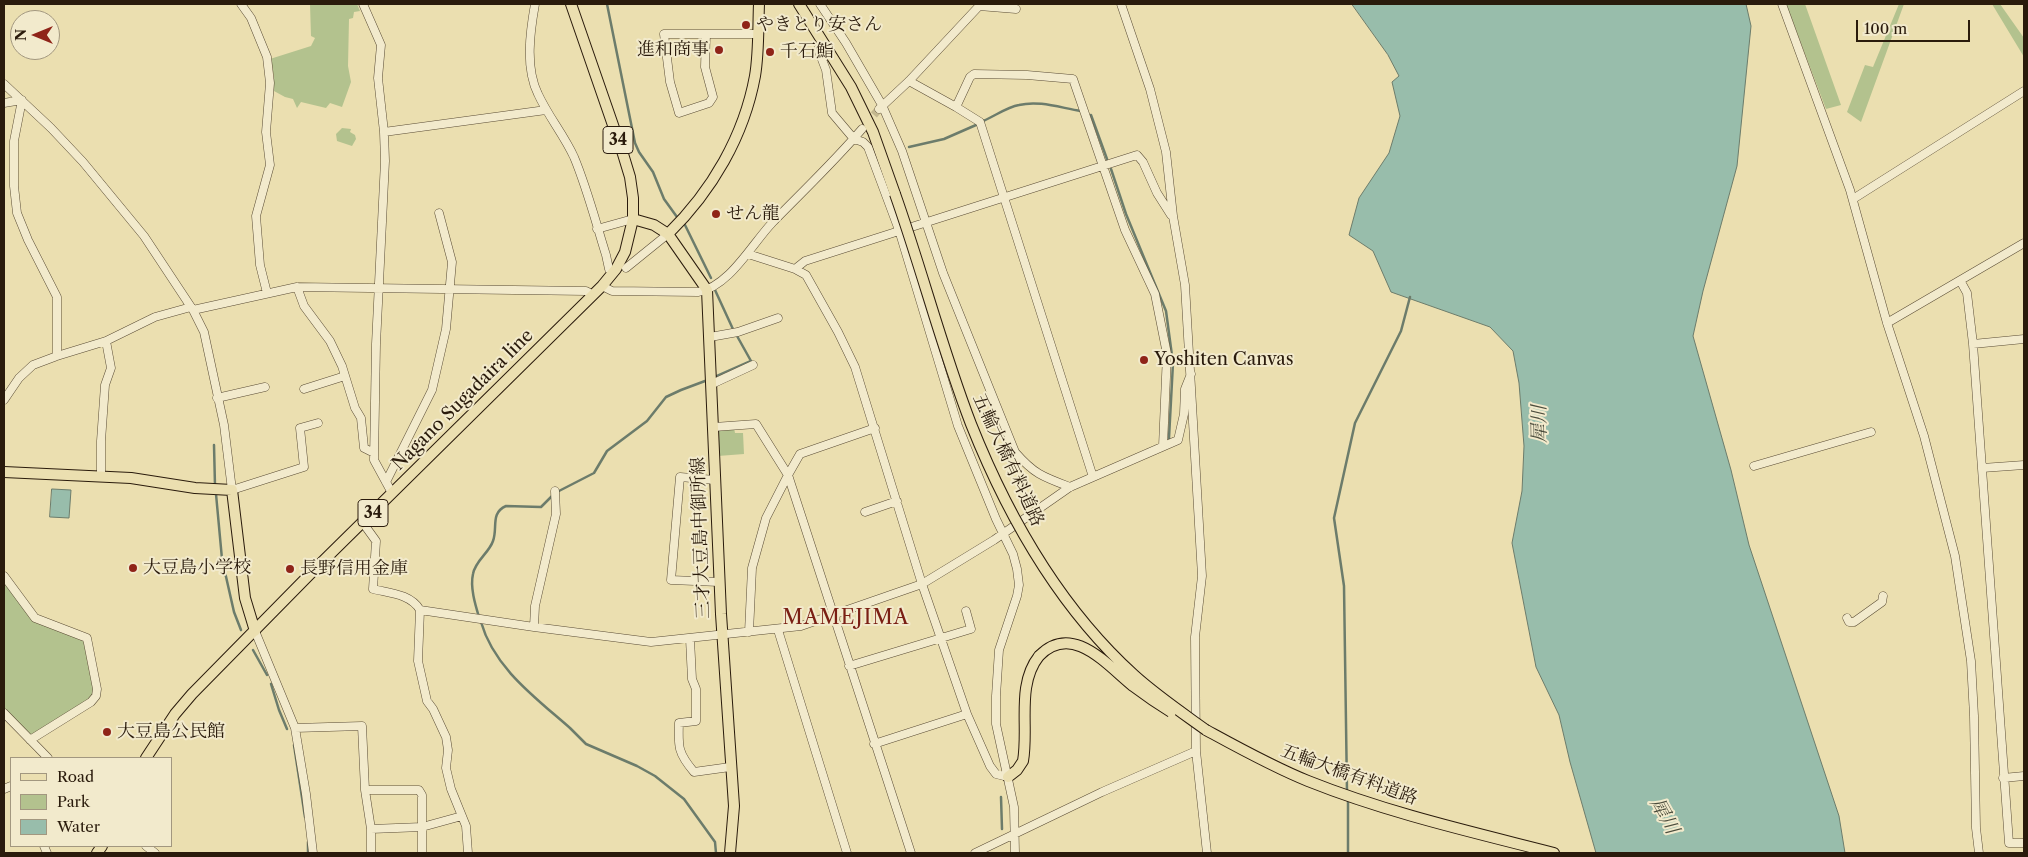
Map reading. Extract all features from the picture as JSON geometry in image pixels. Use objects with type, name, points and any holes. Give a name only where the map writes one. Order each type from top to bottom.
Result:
[{"type":"main road","name":"Nagano Sugadaira line","points":[[147,757],[175,714],[199,687],[315,569],[602,286],[616,269],[625,252],[633,220],[630,177],[571,4]]},
{"type":"main road","points":[[668,234],[715,177],[746,115],[755,76],[759,34],[759,4]]},
{"type":"main road","name":"五輪大橋有料道路","points":[[799,4],[851,87],[873,132],[971,424],[999,489],[1031,548],[1068,600],[1111,652],[1157,694],[1206,730],[1280,769],[1340,792],[1408,814],[1554,853]]},
{"type":"main road","points":[[633,220],[654,225],[668,234],[707,290]]},
{"type":"main road","name":"三才大豆島中御所線","points":[[707,290],[719,582],[734,806],[730,853]]},
{"type":"main road","points":[[4,472],[131,478],[195,488],[232,490],[245,598],[254,632]]},
{"type":"main road","points":[[1008,777],[1017,770],[1023,761],[1026,683],[1031,667],[1038,656],[1054,644],[1063,643],[1079,646],[1093,652],[1156,703],[1206,730]]},
{"type":"street","points":[[241,4],[251,18],[267,56],[270,83],[266,132],[270,165],[256,216],[260,265],[267,293]]},
{"type":"street","points":[[363,4],[381,46],[378,78],[384,132],[385,178],[379,287],[374,460],[392,493]]},
{"type":"street","points":[[535,4],[532,20],[530,62],[534,84],[546,110],[574,157],[609,269]]},
{"type":"street","points":[[820,4],[846,43],[902,150],[943,273],[1015,452],[1028,468],[1043,477],[1070,487]]},
{"type":"street","points":[[1121,4],[1150,89],[1166,152],[1173,216],[1185,285],[1202,576],[1195,637],[1196,751],[1207,853]]},
{"type":"street","points":[[1782,4],[1853,199],[1887,323],[1924,436],[1960,581],[1971,661],[1976,828],[1979,853]]},
{"type":"street","points":[[880,107],[909,81],[980,5],[1016,9]]},
{"type":"street","points":[[706,34],[705,67],[713,97],[709,103],[680,113],[670,82],[664,34],[706,34],[759,34]]},
{"type":"street","points":[[818,48],[826,70],[832,113],[854,139],[863,142],[868,147],[899,230],[958,426],[1013,554],[1019,585],[999,650],[996,669],[996,724],[1014,807],[1015,853]]},
{"type":"street","points":[[956,107],[970,77],[976,73],[1073,79],[1125,230],[1155,294],[1168,367],[1163,446]]},
{"type":"street","points":[[909,81],[980,122],[1093,477]]},
{"type":"street","points":[[4,84],[51,128],[83,162],[144,236],[192,308],[204,332],[224,425],[232,490],[304,467],[300,428],[318,424]]},
{"type":"street","points":[[1853,199],[2024,90]]},
{"type":"street","points":[[4,103],[22,100]]},
{"type":"street","points":[[22,100],[14,141],[14,186],[17,213],[28,240],[57,297],[57,356]]},
{"type":"street","points":[[384,132],[546,110]]},
{"type":"street","points":[[602,286],[612,291],[698,292],[707,290],[726,276],[748,254],[768,228],[862,129]]},
{"type":"street","points":[[795,269],[805,261],[1137,155],[1143,162],[1158,193],[1173,216]]},
{"type":"street","points":[[386,482],[432,390],[446,329],[452,262],[439,213]]},
{"type":"street","points":[[597,228],[633,220]]},
{"type":"street","points":[[626,268],[668,234]]},
{"type":"street","points":[[1887,323],[1961,282],[2024,243]]},
{"type":"street","points":[[748,254],[795,269],[806,275],[856,368],[876,428],[922,584],[967,714],[990,766],[996,774],[1008,777]]},
{"type":"street","points":[[1961,282],[1967,293],[1973,344],[2009,843],[2024,842]]},
{"type":"street","points":[[297,287],[304,306],[330,341],[345,376],[355,408],[361,418],[364,448],[374,453]]},
{"type":"street","points":[[4,400],[19,378],[33,365],[106,341],[155,316],[297,287],[586,291],[592,296]]},
{"type":"street","points":[[710,337],[735,333],[778,318]]},
{"type":"street","points":[[1973,344],[2024,340]]},
{"type":"street","points":[[101,476],[101,441],[105,385],[111,368],[106,341]]},
{"type":"street","points":[[712,384],[753,365]]},
{"type":"street","points":[[420,610],[651,642],[778,630],[801,626],[922,584],[1003,533],[1070,487],[1178,440],[1184,414],[1184,389],[1191,374]]},
{"type":"street","points":[[304,389],[345,376]]},
{"type":"street","points":[[217,398],[265,387]]},
{"type":"street","points":[[714,427],[756,424],[788,475],[911,853]]},
{"type":"street","points":[[749,632],[752,568],[766,518],[800,454],[876,428]]},
{"type":"street","points":[[1754,466],[1871,432]]},
{"type":"street","points":[[1982,468],[2024,465]]},
{"type":"street","points":[[715,480],[680,477],[671,580],[719,582]]},
{"type":"street","points":[[534,627],[535,606],[556,514],[555,494]]},
{"type":"street","points":[[865,512],[897,501]]},
{"type":"street","points":[[363,523],[376,541],[373,589],[408,598],[416,602],[420,610],[418,661],[427,701],[440,722],[446,737],[448,750],[446,768],[451,789],[466,826],[468,853]]},
{"type":"street","points":[[4,576],[35,618],[87,638],[97,689],[96,696],[92,702],[30,740]]},
{"type":"street","points":[[1847,618],[1849,622],[1854,622],[1882,602],[1883,596]]},
{"type":"street","points":[[849,666],[971,629],[966,612]]},
{"type":"street","points":[[778,630],[847,853]]},
{"type":"street","points":[[254,632],[295,728],[313,853]]},
{"type":"street","points":[[690,639],[692,679],[696,689],[696,721],[679,724],[679,751],[694,772],[730,767]]},
{"type":"street","points":[[4,713],[47,757]]},
{"type":"street","points":[[874,744],[967,714]]},
{"type":"street","points":[[295,728],[362,726],[365,790],[371,829],[371,853]]},
{"type":"street","points":[[975,853],[1016,835],[1102,792],[1196,751]]},
{"type":"street","points":[[2003,778],[2024,776]]},
{"type":"street","points":[[365,790],[419,790],[422,795],[422,853]]},
{"type":"street","points":[[371,829],[422,828],[462,816]]},
{"type":"green space","points":[[310,4],[357,4],[360,11],[354,12],[353,18],[349,19],[348,66],[351,82],[342,107],[330,103],[326,108],[301,102],[297,108],[293,99],[274,91],[274,76],[270,59],[311,46],[315,38],[311,36]]},
{"type":"green space","points":[[1786,4],[1805,4],[1841,105],[1826,109]]},
{"type":"green space","points":[[1899,4],[1904,4],[1861,122],[1847,112],[1865,65],[1873,67]]},
{"type":"green space","points":[[1992,4],[2000,4],[2024,38],[2024,57]]},
{"type":"green space","points":[[342,128],[351,129],[350,132],[355,135],[356,139],[352,146],[337,141],[336,134]]},
{"type":"green space","points":[[734,428],[735,433],[743,433],[744,454],[718,456],[717,432],[719,429]]},
{"type":"green space","points":[[4,580],[34,620],[84,640],[94,692],[92,698],[31,736],[4,708]]},
{"type":"water","name":"犀川","points":[[1352,4],[1746,4],[1751,26],[1737,166],[1703,291],[1693,336],[1731,470],[1749,545],[1839,816],[1845,853],[1596,853],[1570,762],[1559,715],[1536,667],[1512,543],[1522,491],[1524,446],[1519,383],[1513,351],[1490,327],[1391,292],[1373,251],[1349,235],[1359,198],[1389,153],[1400,116],[1392,82],[1399,76],[1388,55]]},
{"type":"water","points":[[52,489],[71,490],[69,518],[50,517]]},
{"type":"waterway","points":[[607,4],[635,143],[653,172],[664,199],[677,217]]},
{"type":"waterway","points":[[983,121],[1015,106],[1034,103],[1081,111]]},
{"type":"waterway","points":[[1091,115],[1107,159]]},
{"type":"waterway","points":[[909,147],[944,139],[976,125]]},
{"type":"waterway","points":[[1111,169],[1126,214],[1166,311],[1173,363],[1169,438]]},
{"type":"waterway","points":[[685,225],[711,278]]},
{"type":"waterway","points":[[715,290],[732,327],[751,361],[717,376]]},
{"type":"waterway","points":[[1347,792],[1344,586],[1334,518],[1355,423],[1401,331],[1410,297]]},
{"type":"waterway","points":[[557,492],[594,473],[607,451],[647,421],[666,397],[705,381]]},
{"type":"waterway","points":[[214,445],[215,486]]},
{"type":"waterway","points":[[216,494],[222,559],[234,612],[241,630]]},
{"type":"waterway","points":[[479,617],[472,579],[476,565],[493,541],[495,521],[498,513],[506,506],[541,507],[553,495]]},
{"type":"waterway","points":[[481,622],[487,639],[496,654],[506,668],[530,693],[586,744],[655,776],[684,799],[715,842],[716,853]]},
{"type":"waterway","points":[[253,650],[267,675]]},
{"type":"waterway","points":[[271,684],[287,729]]},
{"type":"waterway","points":[[294,745],[305,817]]},
{"type":"waterway","points":[[1001,797],[1002,829]]},
{"type":"waterway","points":[[1348,800],[1348,853]]},
{"type":"waterway","points":[[308,842],[308,853]]},
{"type":"tunnel","points":[[866,124],[879,109]]},
{"type":"place","name":"やきとり安さん","points":[[746,25]]},
{"type":"place","name":"進和商事","points":[[719,50]]},
{"type":"place","name":"千石鮨","points":[[770,52]]},
{"type":"place","name":"せん龍","points":[[716,214]]},
{"type":"place","name":"Yoshiten Canvas","points":[[1144,360]]},
{"type":"place","name":"大豆島小学校","points":[[133,568]]},
{"type":"place","name":"長野信用金庫","points":[[290,569]]},
{"type":"place","name":"大豆島公民館","points":[[107,732]]},
{"type":"district","name":"MAMEJIMA","points":[[846,618]]}]
